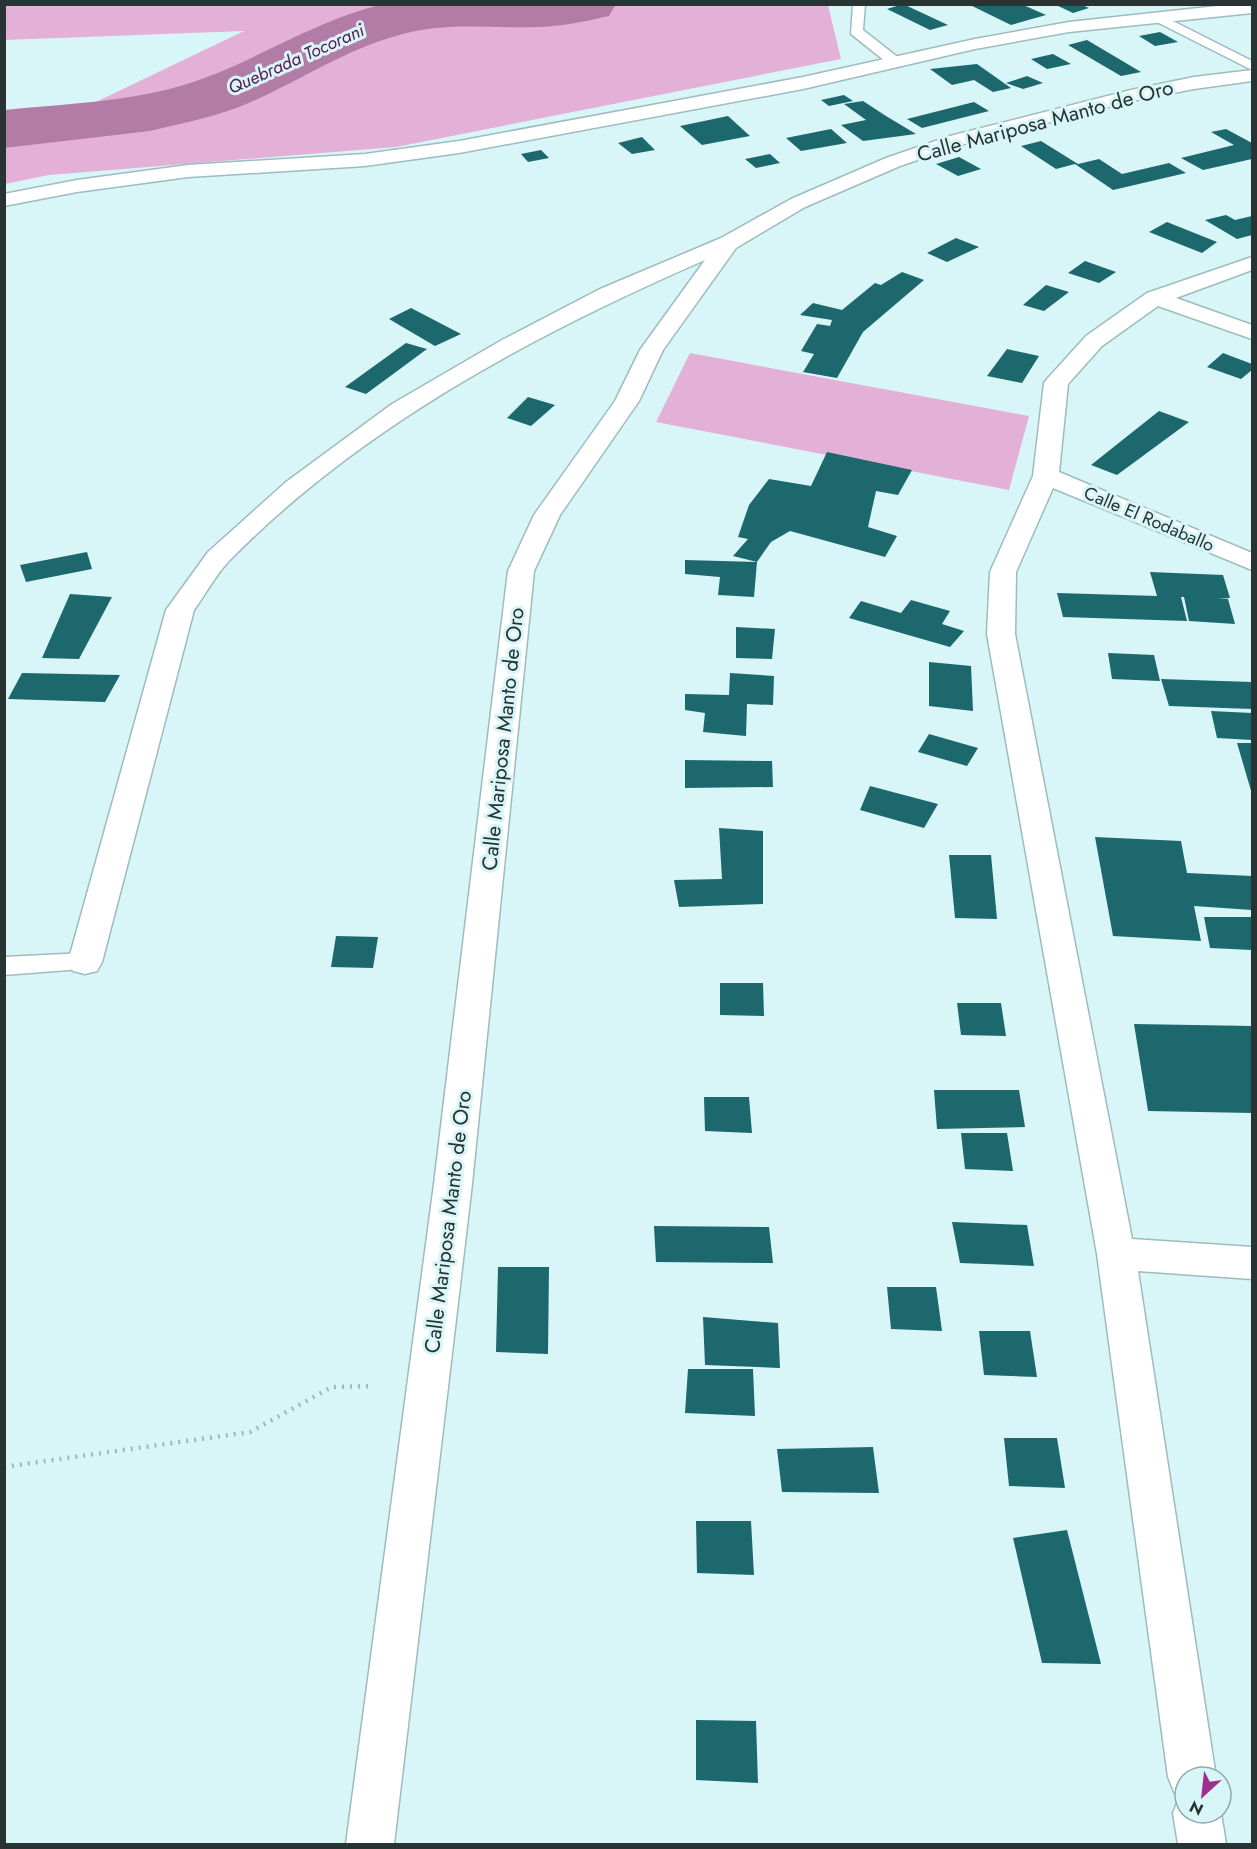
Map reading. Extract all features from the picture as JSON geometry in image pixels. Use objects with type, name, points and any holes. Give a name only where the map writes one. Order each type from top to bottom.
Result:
[{"type":"street","points":[[4,200],[77,186],[188,171],[365,160],[459,147],[803,83],[1069,27],[1252,8]]},
{"type":"street","name":"Calle Mariposa Manto de Oro","points":[[370,1845],[453,1184],[521,571],[547,514],[627,401],[652,350],[728,243],[798,203],[893,162],[957,141],[1131,96],[1194,83],[1252,76]]},
{"type":"street","points":[[85,962],[180,610],[217,558],[295,487],[401,409],[510,345],[608,294],[728,243]]},
{"type":"street","points":[[1190,1765],[1116,1254],[1001,634],[1003,572],[1046,476],[1056,382],[1094,341],[1155,298],[1252,263]]},
{"type":"street","points":[[1155,298],[1252,332]]},
{"type":"street","name":"Calle El Rodaballo","points":[[1046,476],[1252,562]]},
{"type":"street","points":[[1116,1254],[1252,1263]]},
{"type":"street","points":[[1199,1825],[1202,1845]]},
{"type":"lane","points":[[859,4],[856,31],[895,62]]},
{"type":"lane","points":[[1157,17],[1252,66]]},
{"type":"lane","points":[[4,966],[85,962]]},
{"type":"path","points":[[4,1467],[250,1432],[332,1388],[428,1383]]},
{"type":"shaded area","points":[[5,4],[828,5],[841,59],[396,147],[49,175],[5,184],[5,118],[75,112],[244,31],[5,40]]},
{"type":"shaded area","points":[[690,353],[1029,416],[1009,490],[656,422]]},
{"type":"building","points":[[903,4],[948,25],[930,30],[887,9]]},
{"type":"building","points":[[968,4],[1021,4],[1046,15],[1011,25]]},
{"type":"building","points":[[1054,4],[1080,4],[1089,8],[1073,13]]},
{"type":"building","points":[[1160,32],[1178,42],[1155,46],[1139,36]]},
{"type":"building","points":[[1087,40],[1141,72],[1121,76],[1068,45]]},
{"type":"building","points":[[1053,54],[1071,64],[1047,69],[1031,59]]},
{"type":"building","points":[[977,64],[1011,88],[993,92],[974,80],[952,85],[930,69]]},
{"type":"building","points":[[1027,76],[1043,83],[1023,89],[1006,83]]},
{"type":"building","points":[[844,95],[853,101],[829,106],[821,100]]},
{"type":"building","points":[[863,101],[916,134],[863,141],[841,125],[866,120],[844,104]]},
{"type":"building","points":[[974,102],[989,111],[922,128],[907,119]]},
{"type":"building","points":[[728,116],[750,136],[702,145],[680,126]]},
{"type":"building","points":[[831,129],[847,143],[801,151],[786,138]]},
{"type":"building","points":[[1226,129],[1252,143],[1252,159],[1203,170],[1181,158],[1234,145],[1211,132]]},
{"type":"building","points":[[642,137],[655,150],[632,154],[618,143]]},
{"type":"building","points":[[1041,141],[1078,164],[1099,159],[1122,174],[1169,163],[1186,173],[1113,190],[1075,164],[1056,169],[1021,146]]},
{"type":"building","points":[[541,150],[549,158],[528,162],[521,154]]},
{"type":"building","points":[[770,154],[780,163],[756,168],[745,159]]},
{"type":"building","points":[[959,157],[981,169],[958,176],[936,164]]},
{"type":"building","points":[[1226,215],[1235,220],[1252,216],[1252,235],[1237,239],[1205,220]]},
{"type":"building","points":[[1167,222],[1217,242],[1202,253],[1149,232]]},
{"type":"building","points":[[956,238],[979,247],[947,262],[927,253]]},
{"type":"building","points":[[1085,261],[1116,272],[1099,283],[1068,273]]},
{"type":"building","points":[[902,272],[924,280],[863,332],[837,378],[803,372],[814,354],[801,351],[817,324],[830,326],[832,320],[800,315],[813,303],[842,310],[875,283],[881,285]]},
{"type":"building","points":[[1046,285],[1069,292],[1044,311],[1023,305]]},
{"type":"building","points":[[411,308],[461,334],[435,346],[389,319]]},
{"type":"building","points":[[406,343],[427,349],[366,394],[345,387]]},
{"type":"building","points":[[1007,349],[1039,356],[1022,383],[987,376]]},
{"type":"building","points":[[1223,353],[1252,364],[1252,370],[1241,379],[1207,367]]},
{"type":"building","points":[[528,397],[555,405],[531,426],[507,418]]},
{"type":"building","points":[[1159,411],[1189,422],[1117,475],[1091,465]]},
{"type":"building","points":[[827,452],[912,470],[898,495],[876,491],[868,527],[897,536],[885,557],[790,531],[771,542],[757,562],[733,556],[748,539],[738,537],[749,505],[769,479],[811,486]]},
{"type":"building","points":[[87,552],[92,569],[26,582],[20,565]]},
{"type":"building","points":[[685,560],[757,562],[754,597],[718,595],[720,577],[685,574]]},
{"type":"building","points":[[1150,572],[1223,575],[1230,598],[1218,599],[1228,599],[1235,624],[1189,621],[1184,597],[1181,597],[1187,621],[1063,617],[1057,593],[1157,596]]},
{"type":"building","points":[[70,594],[112,597],[79,659],[42,658]]},
{"type":"building","points":[[911,600],[950,611],[942,624],[964,631],[950,647],[849,618],[861,601],[901,613]]},
{"type":"building","points":[[736,627],[775,629],[772,659],[736,658]]},
{"type":"building","points":[[1108,653],[1154,655],[1160,681],[1112,679]]},
{"type":"building","points":[[929,662],[971,666],[973,711],[929,706]]},
{"type":"building","points":[[22,673],[120,675],[105,702],[8,699]]},
{"type":"building","points":[[730,673],[774,676],[773,705],[747,704],[746,736],[703,732],[705,713],[685,710],[685,694],[729,695]]},
{"type":"building","points":[[1161,679],[1252,682],[1252,709],[1169,706]]},
{"type":"building","points":[[1211,711],[1252,713],[1252,740],[1217,738]]},
{"type":"building","points":[[929,734],[978,748],[967,766],[918,752]]},
{"type":"building","points":[[1237,743],[1252,743],[1252,794]]},
{"type":"building","points":[[685,760],[772,761],[773,787],[685,788]]},
{"type":"building","points":[[870,786],[938,804],[924,828],[860,810]]},
{"type":"building","points":[[719,828],[763,831],[763,904],[679,907],[674,880],[722,879]]},
{"type":"building","points":[[1095,837],[1181,841],[1187,873],[1252,876],[1252,910],[1194,906],[1201,941],[1113,936]]},
{"type":"building","points":[[949,855],[991,855],[997,919],[955,918]]},
{"type":"building","points":[[1204,917],[1252,917],[1252,950],[1210,948]]},
{"type":"building","points":[[336,936],[378,937],[373,968],[331,967]]},
{"type":"building","points":[[720,983],[763,983],[764,1016],[720,1015]]},
{"type":"building","points":[[957,1003],[1001,1003],[1006,1036],[961,1035]]},
{"type":"building","points":[[1134,1024],[1252,1026],[1252,1113],[1148,1111]]},
{"type":"building","points":[[934,1090],[1019,1090],[1025,1127],[937,1129]]},
{"type":"building","points":[[704,1097],[749,1097],[752,1133],[705,1131]]},
{"type":"building","points":[[961,1133],[1007,1133],[1013,1171],[965,1169]]},
{"type":"building","points":[[952,1222],[1027,1225],[1034,1266],[960,1263]]},
{"type":"building","points":[[654,1226],[769,1227],[773,1263],[656,1262]]},
{"type":"building","points":[[498,1267],[549,1267],[548,1354],[496,1352]]},
{"type":"building","points":[[887,1287],[936,1287],[942,1331],[891,1329]]},
{"type":"building","points":[[703,1317],[778,1323],[780,1368],[705,1365]]},
{"type":"building","points":[[979,1331],[1030,1331],[1037,1377],[984,1375]]},
{"type":"building","points":[[688,1369],[753,1369],[755,1416],[685,1413]]},
{"type":"building","points":[[1004,1438],[1057,1438],[1065,1488],[1009,1486]]},
{"type":"building","points":[[873,1447],[879,1493],[782,1492],[777,1449]]},
{"type":"building","points":[[696,1521],[751,1521],[754,1575],[697,1573]]},
{"type":"building","points":[[1067,1530],[1101,1664],[1042,1663],[1013,1538]]},
{"type":"building","points":[[696,1720],[756,1721],[758,1783],[696,1780]]},
{"type":"waterway","name":"Quebrada Tocorani","points":[[4,129],[150,113],[228,90],[316,47],[377,23],[439,9],[542,10],[589,4]]}]
